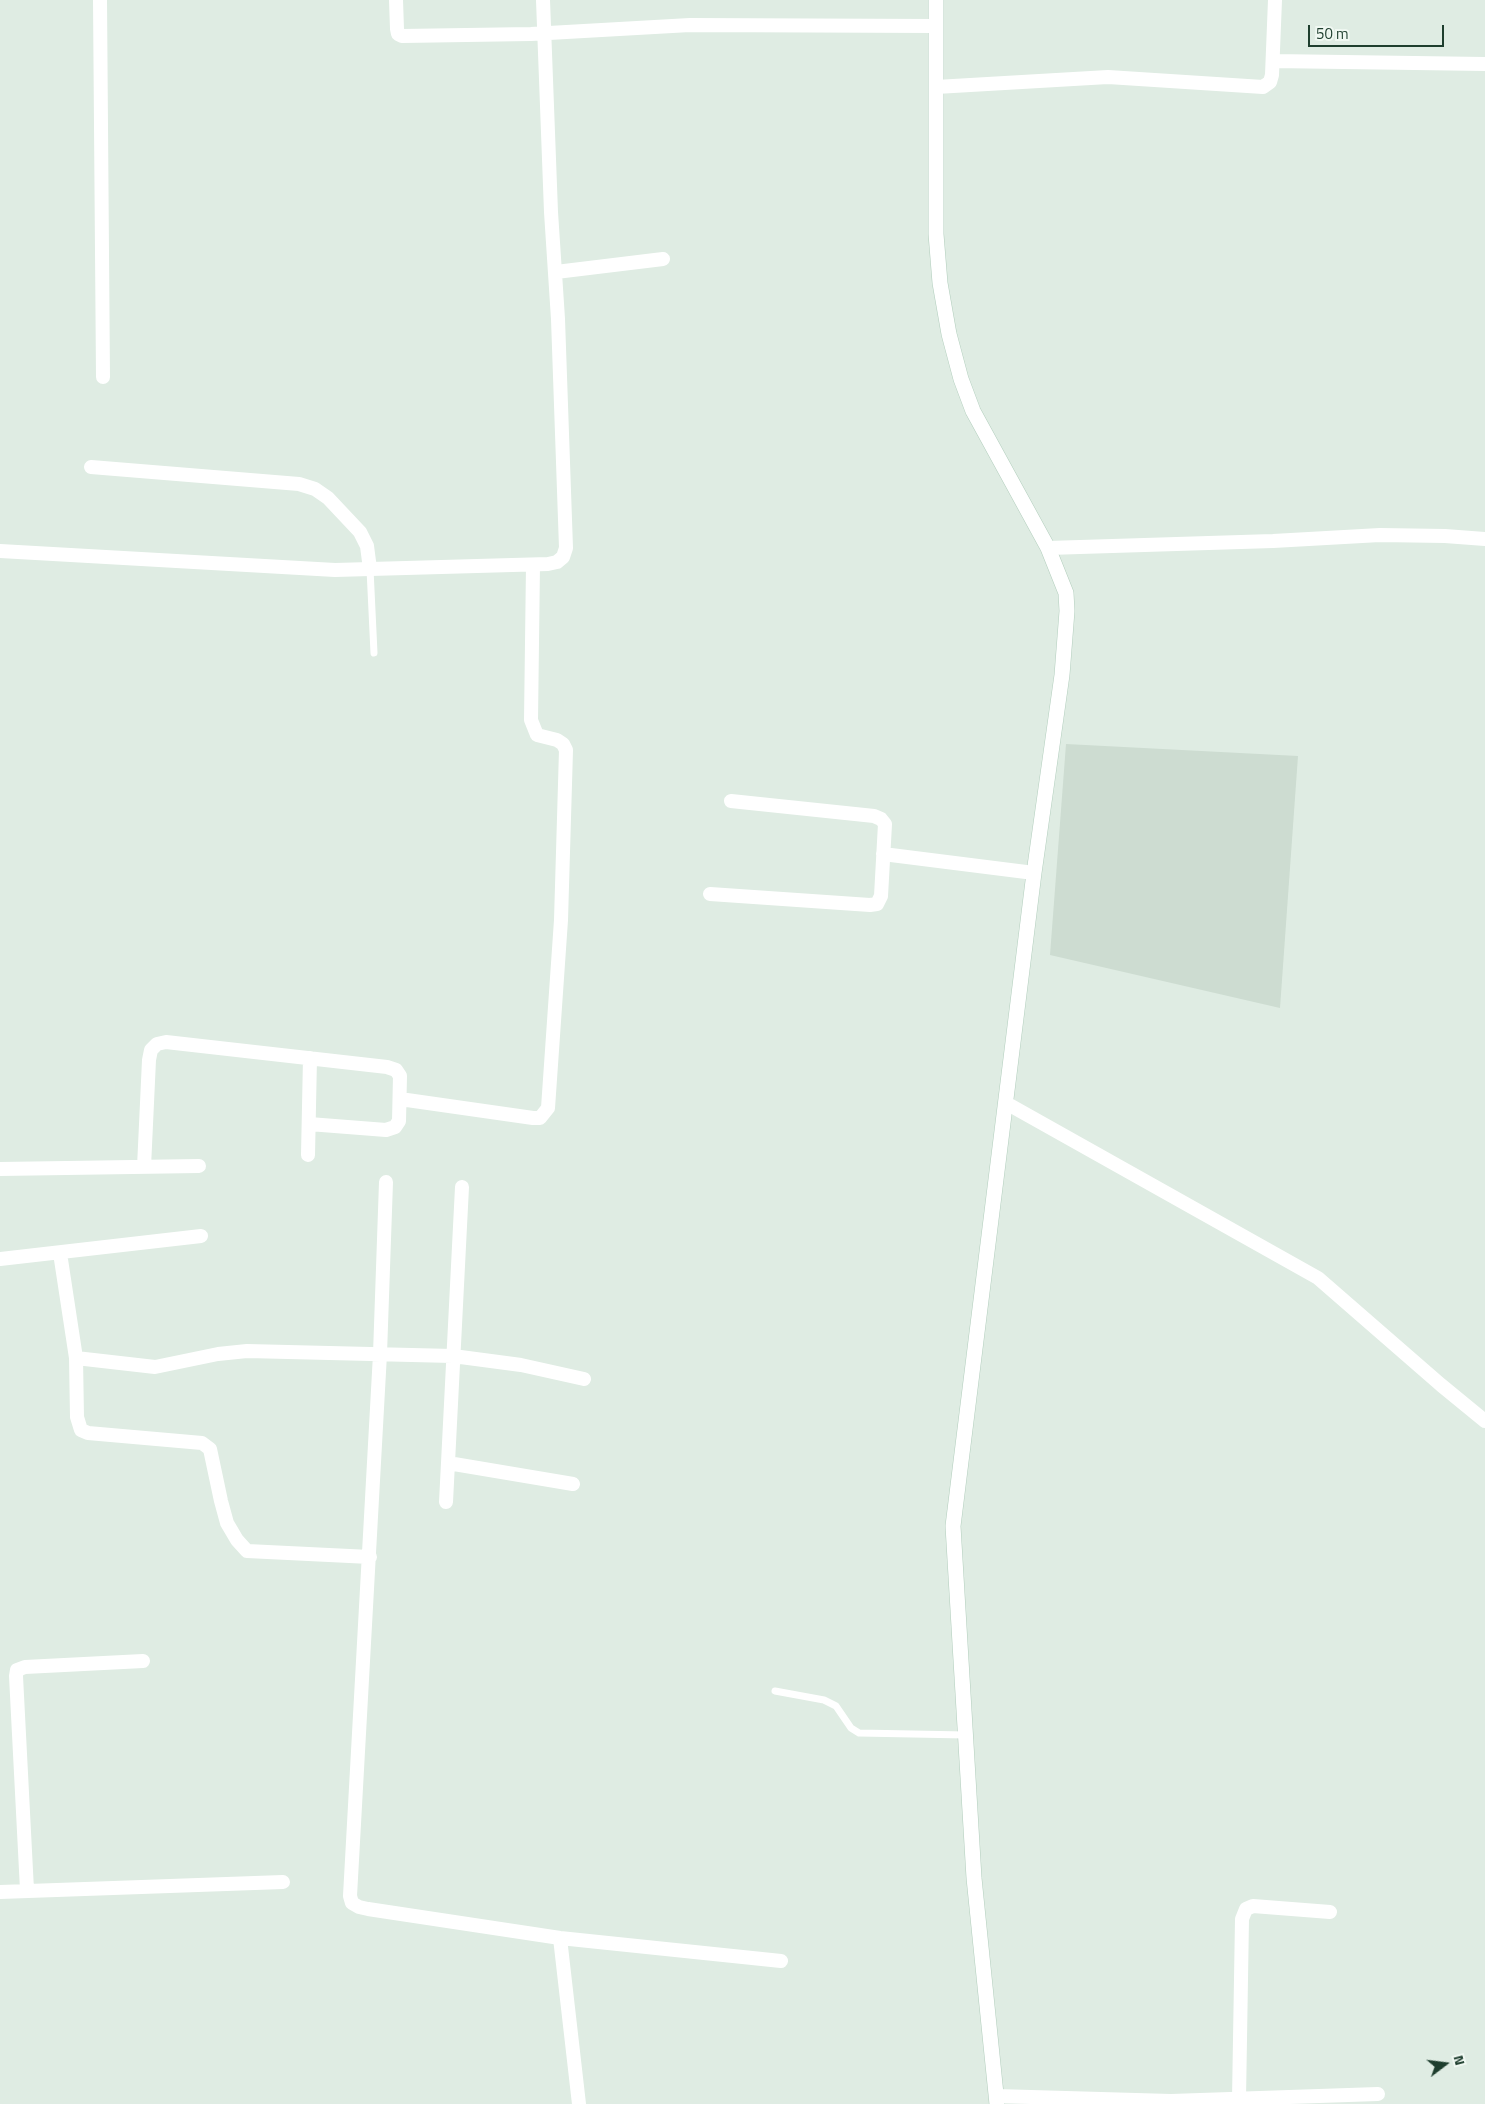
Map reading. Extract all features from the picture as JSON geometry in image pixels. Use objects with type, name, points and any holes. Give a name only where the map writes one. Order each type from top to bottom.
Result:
[{"type":"street","points":[[100,0],[103,377]]},
{"type":"street","points":[[396,0],[397,29],[398,34],[402,36],[545,33],[690,25],[935,26]]},
{"type":"street","points":[[0,551],[265,567],[370,570],[533,565],[558,562],[564,557],[566,548],[556,272],[551,212],[543,0]]},
{"type":"street","points":[[936,0],[936,234],[940,283],[949,334],[960,379],[972,411],[1048,548],[1066,593],[1067,612],[1062,674],[992,1198],[953,1526],[974,1878],[996,2100],[1230,2101],[1378,2094]]},
{"type":"street","points":[[936,87],[1108,77],[1263,87],[1270,82],[1273,61],[1274,0]]},
{"type":"street","points":[[1273,61],[1485,64]]},
{"type":"street","points":[[556,272],[663,259]]},
{"type":"street","points":[[91,466],[299,484],[316,489],[328,498],[360,532],[367,546],[370,570]]},
{"type":"street","points":[[1048,548],[1273,541],[1380,534],[1485,539]]},
{"type":"street","points":[[400,1099],[532,1118],[540,1118],[548,1108],[560,920],[566,750],[563,744],[537,734],[531,720],[533,565]]},
{"type":"street","points":[[710,894],[870,905],[877,904],[881,896],[884,824],[881,819],[874,816],[732,801]]},
{"type":"street","points":[[883,854],[1034,873]]},
{"type":"street","points":[[144,1167],[149,1060],[151,1050],[157,1044],[166,1042],[387,1067],[396,1070],[400,1076],[399,1121],[395,1127],[386,1130],[309,1124]]},
{"type":"street","points":[[308,1155],[310,1058]]},
{"type":"street","points":[[1006,1102],[1318,1278],[1485,1421]]},
{"type":"street","points":[[0,1169],[199,1166]]},
{"type":"street","points":[[386,1182],[380,1354],[351,1887],[352,1902],[359,1908],[560,1938],[781,1961]]},
{"type":"street","points":[[446,1502],[462,1187]]},
{"type":"street","points":[[0,1259],[201,1236]]},
{"type":"street","points":[[60,1253],[76,1358],[77,1417],[81,1430],[88,1433],[202,1444],[210,1449],[227,1523],[237,1540],[247,1551],[370,1557]]},
{"type":"street","points":[[76,1358],[156,1367],[218,1354],[247,1351],[453,1356],[521,1365],[584,1379]]},
{"type":"street","points":[[448,1463],[573,1484]]},
{"type":"street","points":[[27,1890],[17,1670],[25,1667],[143,1661]]},
{"type":"street","points":[[0,1892],[283,1882]]},
{"type":"street","points":[[1230,2101],[1242,1919],[1246,1909],[1253,1906],[1330,1912]]},
{"type":"street","points":[[560,1938],[578,2104]]},
{"type":"lane","points":[[370,570],[374,653]]},
{"type":"lane","points":[[775,1691],[824,1700],[836,1706],[851,1728],[859,1733],[966,1735]]},
{"type":"shaded area","points":[[1066,744],[1298,756],[1280,1008],[1050,955]]}]
